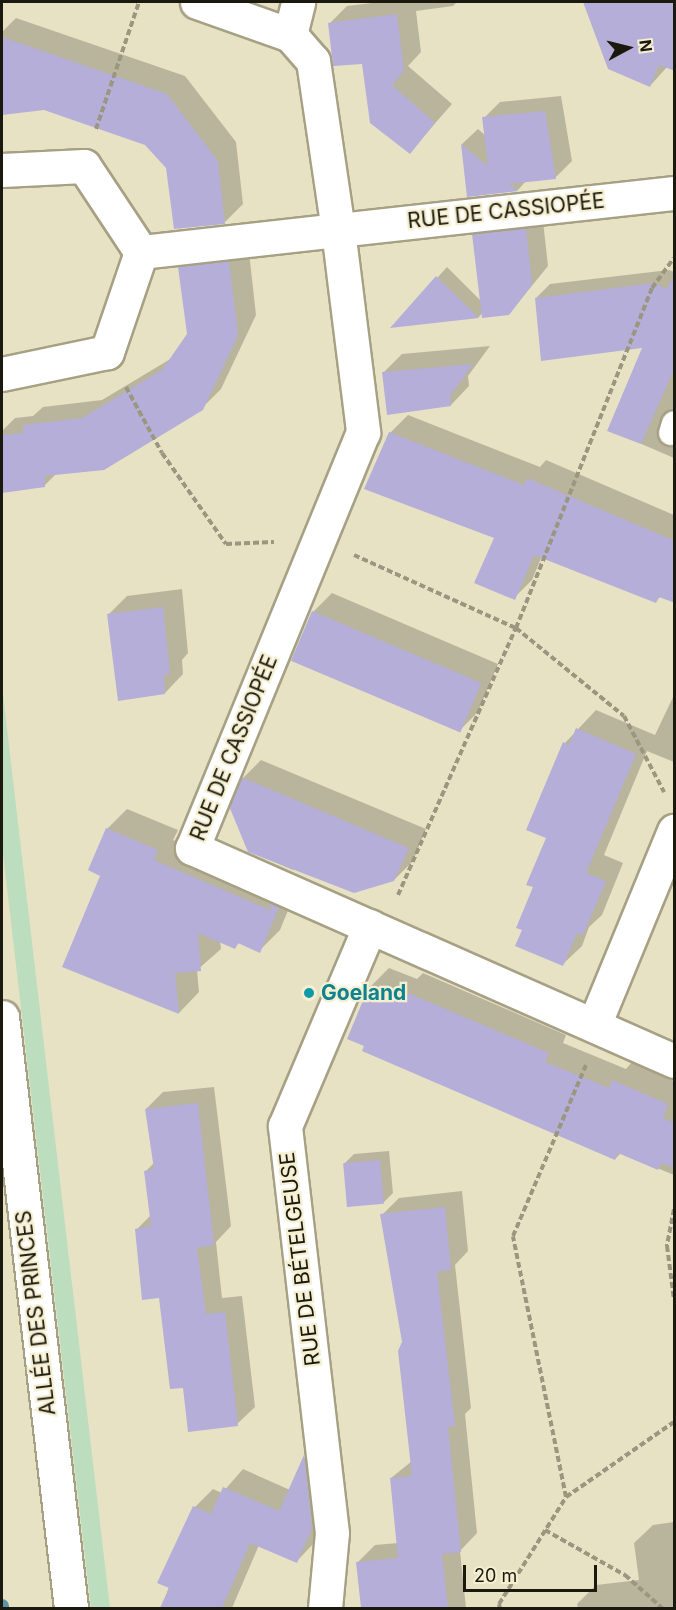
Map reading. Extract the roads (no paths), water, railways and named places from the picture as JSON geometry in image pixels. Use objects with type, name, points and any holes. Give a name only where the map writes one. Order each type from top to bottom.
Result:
[{"type":"street","points":[[197,2],[290,35],[313,61],[338,230]]},
{"type":"street","points":[[290,35],[298,2]]},
{"type":"street","points":[[2,170],[84,166],[141,252],[107,352],[2,374]]},
{"type":"street","name":"RUE DE CASSIOPÉE","points":[[141,252],[675,193]]},
{"type":"street","name":"RUE DE CASSIOPÉE","points":[[338,230],[363,432],[192,848],[675,1060]]},
{"type":"street","points":[[598,1027],[672,817]]},
{"type":"street","name":"RUE DE BÉTELGEUSE","points":[[325,1608],[332,1533],[285,1126],[370,926]]},
{"type":"street","name":"ALLÉE DES PRINCES","points":[[2,1017],[71,1608]]},
{"type":"place","name":"Goeland","points":[[309,993]]}]
